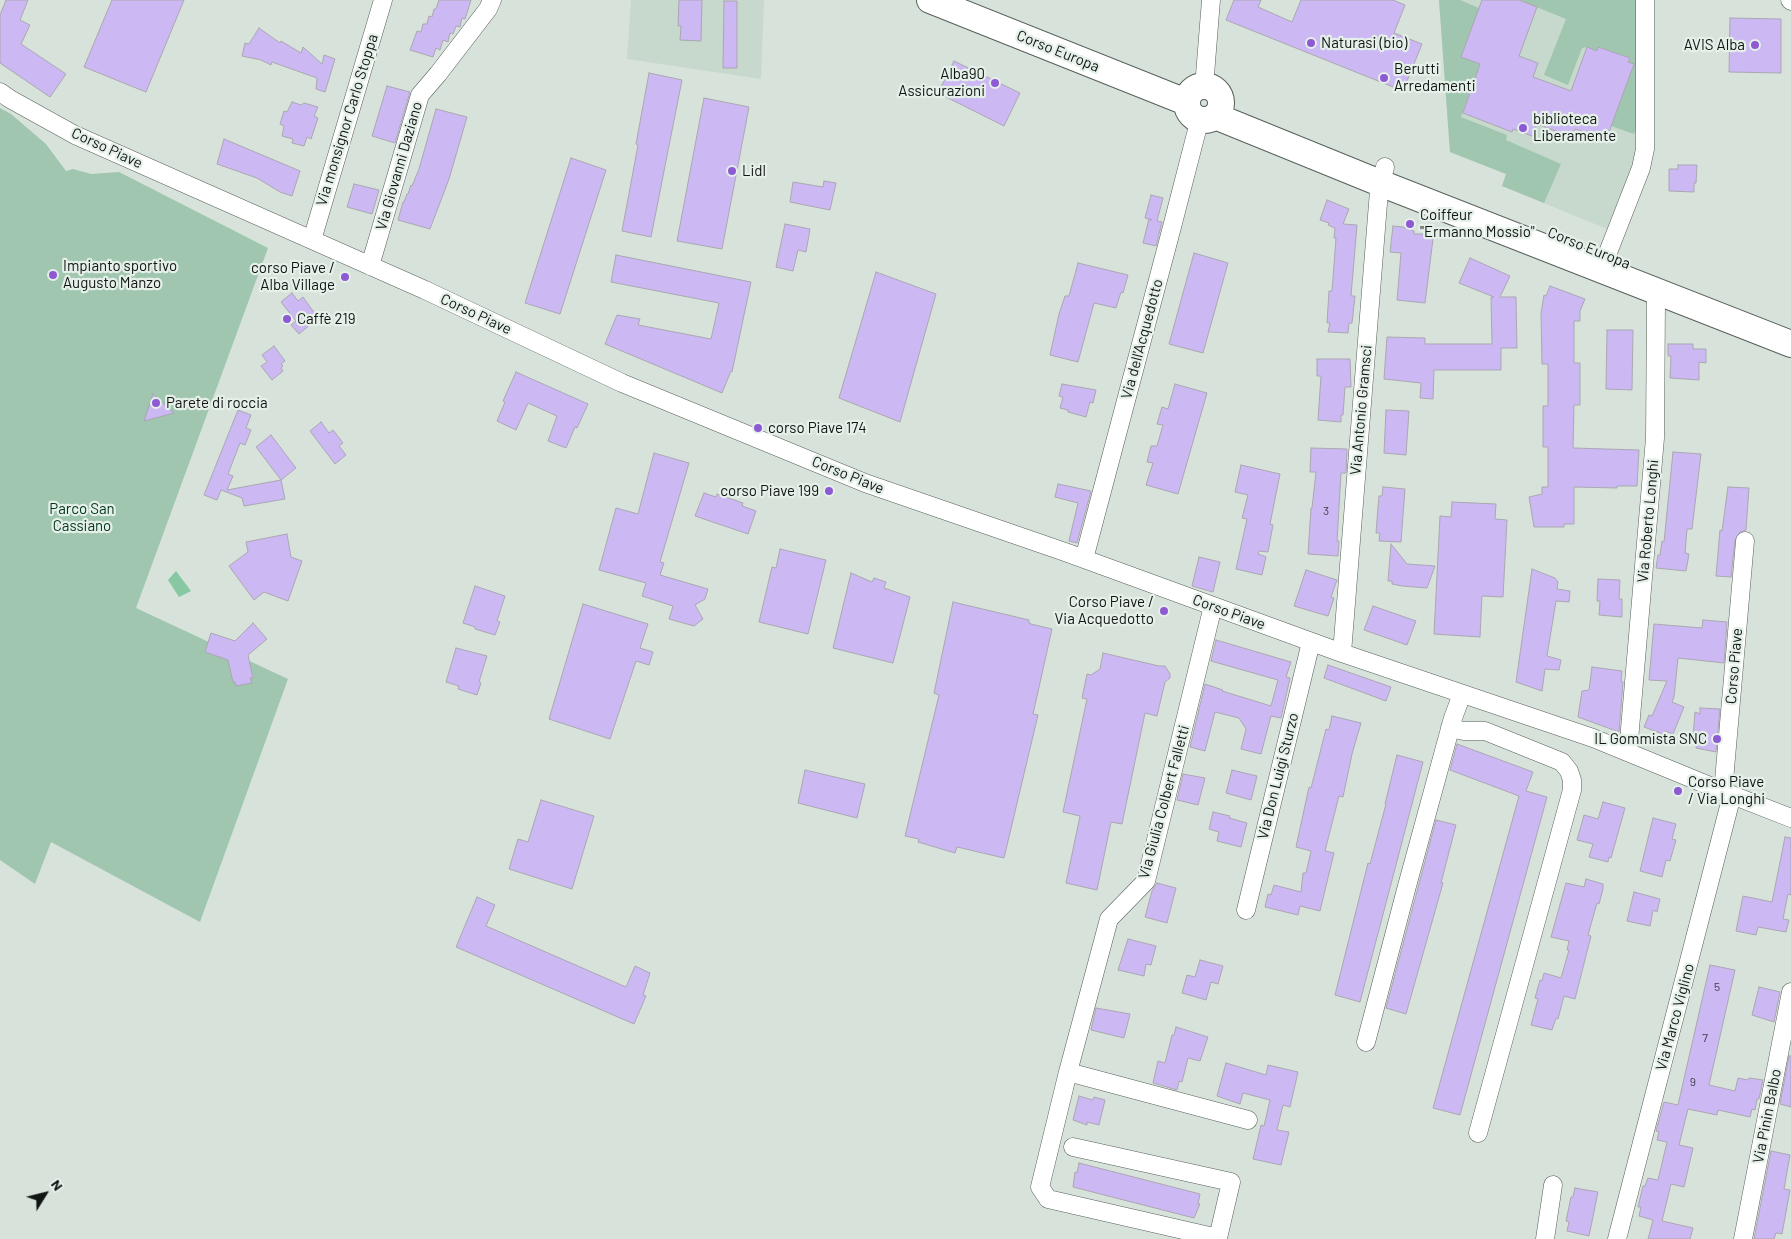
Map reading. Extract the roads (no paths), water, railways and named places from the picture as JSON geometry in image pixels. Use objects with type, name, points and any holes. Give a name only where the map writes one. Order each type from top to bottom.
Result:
[{"type":"main road","name":"Corso Europa","points":[[930,0],[1202,103],[1382,175],[1654,290],[1791,344]]},
{"type":"main road","name":"Corso Europa","points":[[964,0],[1202,103]]},
{"type":"main road","name":"Corso Europa","points":[[1382,175],[1607,255],[1791,327]]},
{"type":"street","name":"Via monsignor Carlo Stoppa","points":[[312,240],[383,0]]},
{"type":"street","name":"Via Giovanni Daziano","points":[[370,266],[420,95],[482,16],[492,0]]},
{"type":"street","name":"Via dell'Acquedotto","points":[[1084,559],[1198,126],[1206,75],[1211,0]]},
{"type":"street","points":[[1607,255],[1641,168],[1645,150],[1645,0]]},
{"type":"street","name":"Corso Piave","points":[[0,92],[76,135],[433,294],[622,383],[865,484],[1084,559],[1342,654],[1628,752],[1727,794],[1791,818]]},
{"type":"street","name":"Via Antonio Gramsci","points":[[1342,654],[1382,175]]},
{"type":"street","name":"Via Roberto Longhi","points":[[1628,752],[1655,438],[1656,302],[1654,290]]},
{"type":"street","name":"Corso Piave","points":[[1727,794],[1745,541]]},
{"type":"street","name":"Via Giulia Colbert Falletti","points":[[1073,1147],[1231,1182],[1218,1238],[1048,1199],[1040,1187],[1068,1072],[1109,919],[1146,881],[1213,606]]},
{"type":"street","name":"Via Don Luigi Sturzo","points":[[1246,910],[1311,642]]},
{"type":"street","points":[[1366,1042],[1406,886],[1450,728],[1462,694]]},
{"type":"street","points":[[1450,728],[1464,731],[1485,731],[1562,762],[1569,771],[1572,780],[1572,790],[1478,1133]]},
{"type":"street","name":"Via Marco Viglino","points":[[1617,1239],[1727,794]]},
{"type":"street","name":"Via Pinin Balbo","points":[[1743,1239],[1791,992]]},
{"type":"street","points":[[1068,1072],[1248,1120]]},
{"type":"street","points":[[1545,1239],[1553,1185]]},
{"type":"place","name":"Naturasi (bio)","points":[[1311,43]]},
{"type":"place","name":"AVIS Alba","points":[[1755,45]]},
{"type":"place","name":"Berutti Arredamenti","points":[[1384,78]]},
{"type":"place","name":"Alba90 Assicurazioni","points":[[995,83]]},
{"type":"place","name":"biblioteca Liberamente","points":[[1523,128]]},
{"type":"place","name":"Lidl","points":[[732,171]]},
{"type":"place","name":"Coiffeur \"Ermanno Mossio\"","points":[[1410,224]]},
{"type":"place","name":"Impianto sportivo Augusto Manzo","points":[[53,275]]},
{"type":"place","name":"corso Piave / Alba Village","points":[[345,277]]},
{"type":"place","name":"Caffè 219","points":[[287,319]]},
{"type":"place","name":"Parete di roccia","points":[[156,403]]},
{"type":"place","name":"corso Piave 174","points":[[758,428]]},
{"type":"place","name":"corso Piave 199","points":[[829,491]]},
{"type":"place","name":"Corso Piave / Via Acquedotto","points":[[1164,611]]},
{"type":"place","name":"IL Gommista SNC","points":[[1717,739]]},
{"type":"place","name":"Corso Piave / Via Longhi","points":[[1678,791]]},
{"type":"park label","name":"Parco San Cassiano","points":[[82,518]]}]
